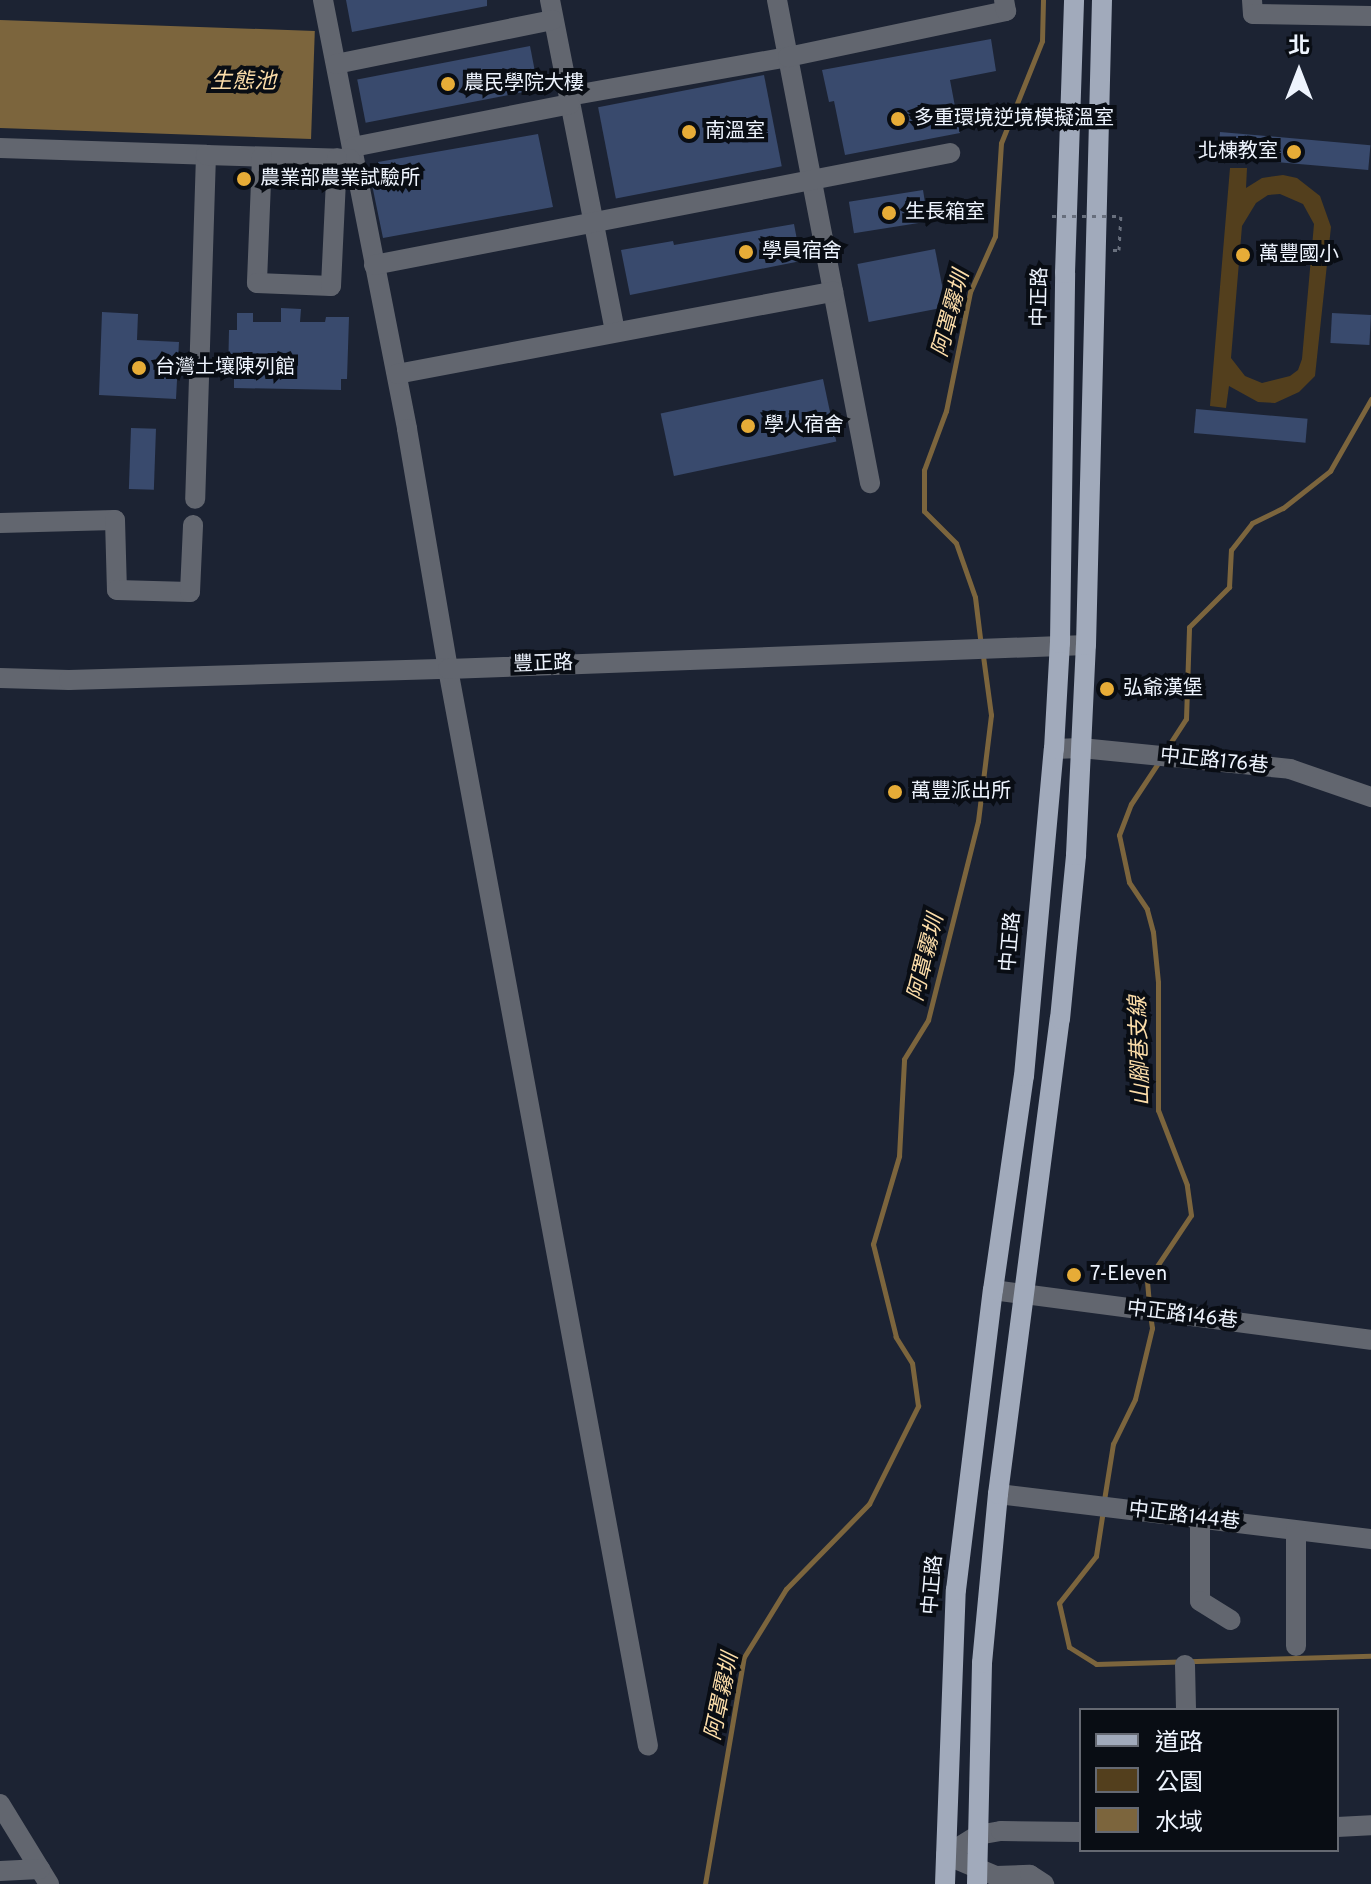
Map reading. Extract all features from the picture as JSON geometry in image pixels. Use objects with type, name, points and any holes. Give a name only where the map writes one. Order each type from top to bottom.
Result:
[{"type":"main road","name":"中正路","points":[[945,1884],[956,1590],[993,1290],[1024,1076],[1054,749],[1060,643],[1065,273],[1074,0]]},
{"type":"main road","points":[[977,1875],[982,1663],[998,1494],[1060,1019],[1076,855],[1086,645],[1102,0]]},
{"type":"street","points":[[323,0],[336,64],[348,155],[397,374],[448,669],[648,1746]]},
{"type":"street","points":[[777,0],[870,483]]},
{"type":"street","points":[[0,148],[262,157],[348,155],[570,100],[1006,11],[1004,0]]},
{"type":"street","points":[[1252,0],[1253,14],[1369,10]]},
{"type":"street","points":[[336,64],[552,10],[615,331]]},
{"type":"street","points":[[374,265],[950,153]]},
{"type":"street","points":[[195,499],[206,155]]},
{"type":"street","points":[[262,157],[257,283],[331,286],[348,155]]},
{"type":"street","points":[[397,374],[833,292]]},
{"type":"street","points":[[0,523],[115,520],[117,590],[190,592],[193,525]]},
{"type":"street","name":"豐正路","points":[[0,678],[69,680],[448,669],[1060,643],[1086,645]]},
{"type":"street","name":"中正路176巷","points":[[1054,749],[1081,748],[1290,769],[1371,797]]},
{"type":"street","name":"中正路146巷","points":[[993,1290],[1371,1340]]},
{"type":"street","name":"中正路144巷","points":[[998,1494],[1371,1539]]},
{"type":"street","points":[[1200,1519],[1200,1601],[1231,1620]]},
{"type":"street","points":[[1296,1531],[1296,1646]]},
{"type":"street","points":[[1185,1665],[1186,1708]]},
{"type":"street","points":[[0,1804],[44,1876]]},
{"type":"street","points":[[1339,1827],[1371,1825]]},
{"type":"street","points":[[1044,1884],[1030,1875],[977,1875],[946,1855],[978,1835],[1001,1831],[1079,1832]]},
{"type":"street","points":[[0,1871],[44,1876]]},
{"type":"path","points":[[1052,216],[1121,216],[1119,250]]},
{"type":"green space","points":[[1230,168],[1247,168],[1246,188],[1262,178],[1283,175],[1297,178],[1320,196],[1331,227],[1315,376],[1299,392],[1275,403],[1258,402],[1229,386],[1226,408],[1210,406]],"holes":[[[1280,194],[1303,204],[1314,224],[1302,359],[1298,370],[1290,376],[1262,383],[1245,376],[1231,358],[1242,226],[1256,203],[1268,195]]]},
{"type":"water","name":"生態池","points":[[0,20],[315,31],[311,139],[0,128]]},
{"type":"building","points":[[346,0],[487,0],[487,6],[352,32]]},
{"type":"building","points":[[991,39],[996,71],[950,80],[960,133],[845,155],[834,101],[829,102],[822,70]]},
{"type":"building","name":"農民學院大樓","points":[[530,46],[538,89],[366,123],[357,80]]},
{"type":"building","name":"南溫室","points":[[764,75],[782,166],[616,199],[598,107]]},
{"type":"building","name":"北棟教室","points":[[1220,132],[1370,145],[1368,170],[1218,157]]},
{"type":"building","points":[[538,134],[553,207],[383,238],[370,175],[380,173],[378,162]]},
{"type":"building","name":"生長箱室","points":[[923,190],[928,222],[854,233],[849,202]]},
{"type":"building","points":[[794,224],[801,261],[630,295],[621,250],[673,241],[674,245]]},
{"type":"building","points":[[935,249],[946,307],[869,322],[857,264]]},
{"type":"building","points":[[281,308],[301,309],[300,322],[325,322],[326,317],[349,317],[347,379],[341,379],[341,390],[234,388],[234,376],[228,376],[229,330],[237,330],[237,313],[253,313],[253,322],[281,322]]},
{"type":"building","name":"台灣土壤陳列館","points":[[102,312],[138,314],[137,340],[179,342],[176,399],[99,395]]},
{"type":"building","points":[[1332,313],[1371,315],[1369,345],[1330,343]]},
{"type":"building","name":"學人宿舍","points":[[823,379],[836,442],[674,476],[661,414]]},
{"type":"building","points":[[1196,409],[1308,419],[1305,443],[1194,433]]},
{"type":"building","points":[[131,428],[156,429],[154,490],[129,489]]},
{"type":"waterway","name":"阿罩霧圳","points":[[981,646],[975,597],[956,543],[924,511],[924,470],[946,411],[970,292],[995,236],[1001,143],[1042,41],[1043,0]]},
{"type":"waterway","name":"山腳巷支線","points":[[1165,751],[1186,719],[1189,627],[1229,587],[1231,550],[1252,523],[1283,508],[1330,471],[1371,399]]},
{"type":"waterway","name":"阿罩霧圳","points":[[705,1884],[744,1657],[786,1589],[869,1504],[918,1406],[912,1363],[896,1337],[873,1244],[899,1156],[904,1059],[928,1020],[978,821],[991,715],[983,656]]},
{"type":"waterway","name":"山腳巷支線","points":[[1149,1304],[1147,1281],[1191,1215],[1187,1185],[1158,1110],[1158,982],[1153,932],[1147,909],[1129,882],[1119,835],[1131,804],[1158,763]]},
{"type":"waterway","name":"山腳巷支線","points":[[1104,1500],[1113,1444],[1135,1399],[1152,1328],[1150,1314]]},
{"type":"waterway","name":"山腳巷支線","points":[[1103,1510],[1096,1556],[1059,1603],[1069,1647],[1096,1664],[1371,1656]]},
{"type":"place","name":"農民學院大樓","points":[[448,84]]},
{"type":"place","name":"多重環境逆境模擬溫室","points":[[898,119]]},
{"type":"place","name":"南溫室","points":[[689,132]]},
{"type":"place","name":"北棟教室","points":[[1294,152]]},
{"type":"place","name":"農業部農業試驗所","points":[[244,179]]},
{"type":"place","name":"生長箱室","points":[[889,213]]},
{"type":"place","name":"學員宿舍","points":[[746,252]]},
{"type":"place","name":"萬豐國小","points":[[1243,255]]},
{"type":"place","name":"台灣土壤陳列館","points":[[139,368]]},
{"type":"place","name":"學人宿舍","points":[[748,426]]},
{"type":"place","name":"弘爺漢堡","points":[[1107,689]]},
{"type":"place","name":"萬豐派出所","points":[[895,792]]},
{"type":"place","name":"7-Eleven","points":[[1074,1275]]}]
